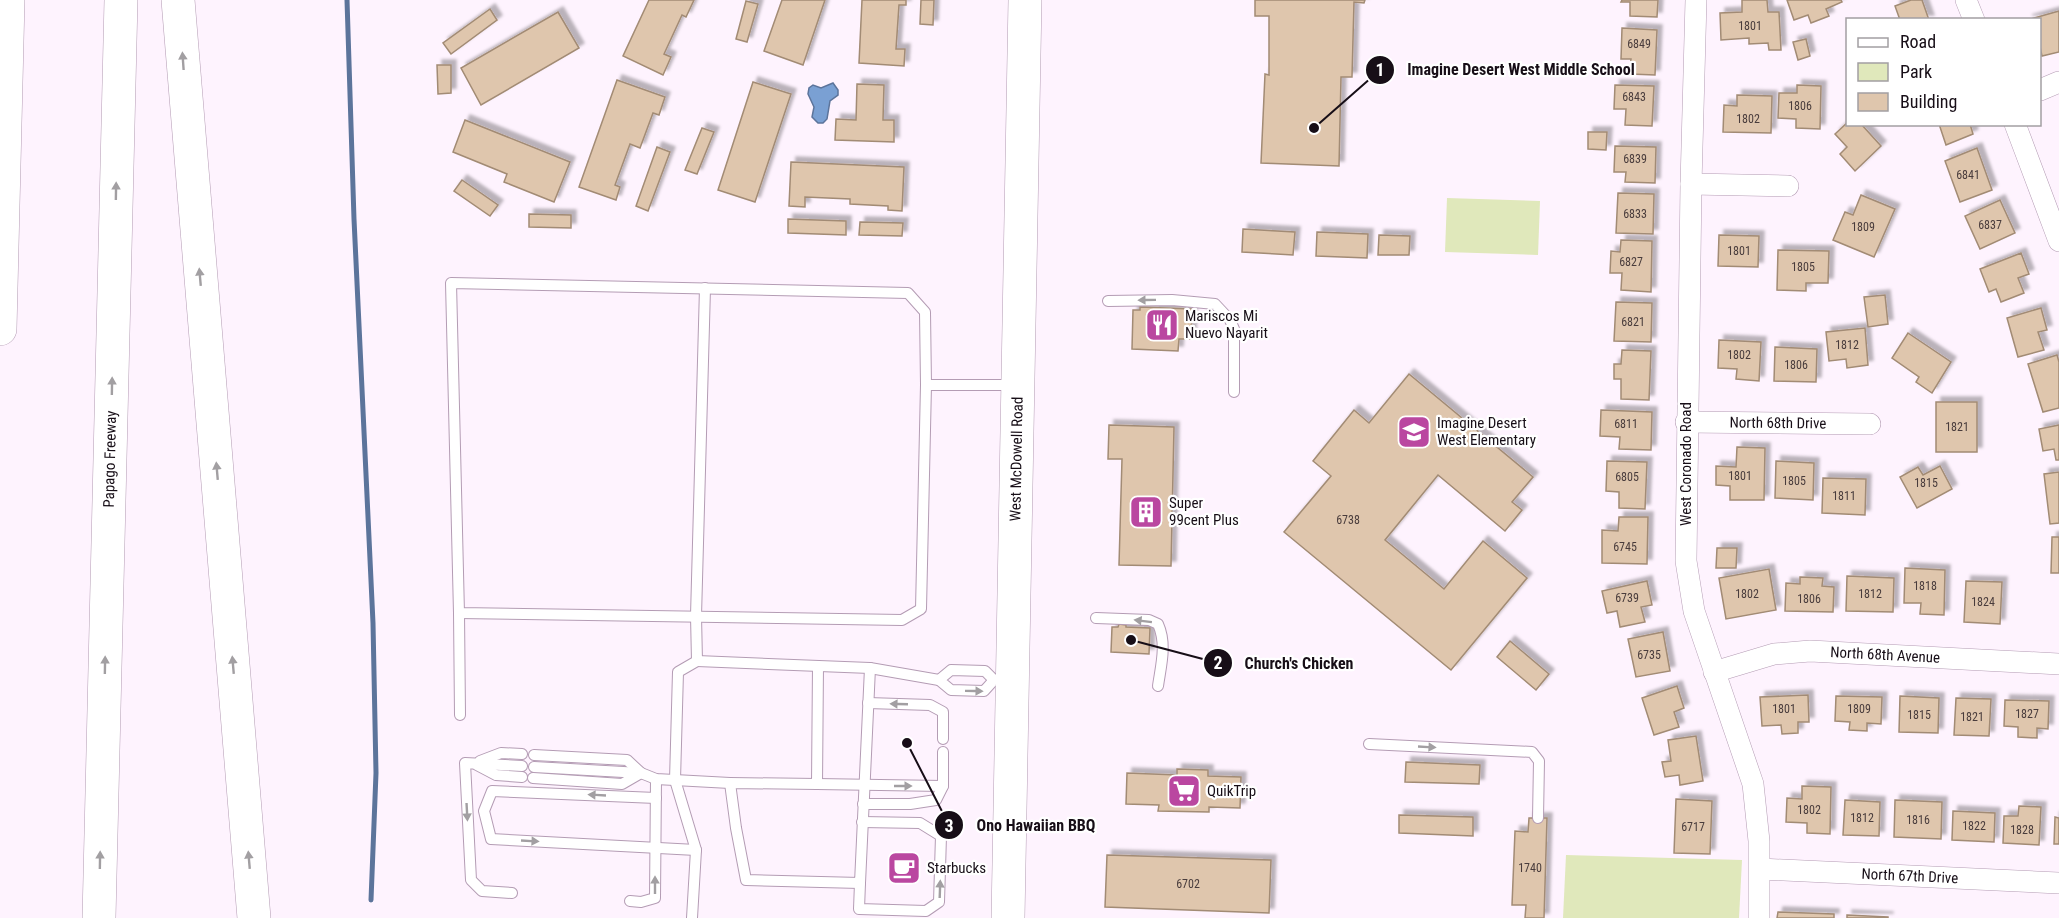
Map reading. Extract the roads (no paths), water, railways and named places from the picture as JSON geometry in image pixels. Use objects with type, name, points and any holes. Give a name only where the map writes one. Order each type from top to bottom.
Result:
[{"type":"main road","points":[[0,329],[8,0]]},
{"type":"main road","name":"Papago Freeway","points":[[99,918],[121,0]]},
{"type":"main road","points":[[178,0],[254,918]]},
{"type":"main road","name":"West McDowell Road","points":[[1008,918],[1003,679],[1018,386],[1025,0]]},
{"type":"street","name":"West Coronado Road","points":[[1696,0],[1690,184],[1686,561],[1694,611],[1753,784],[1757,810],[1760,869],[1759,918]]},
{"type":"street","points":[[1966,0],[1973,18]]},
{"type":"street","points":[[2041,90],[2059,82]]},
{"type":"street","points":[[2016,126],[2059,241]]},
{"type":"street","points":[[1690,184],[1788,186]]},
{"type":"street","name":"North 68th Drive","points":[[1686,422],[1870,424]]},
{"type":"street","name":"North 68th Avenue","points":[[1714,672],[1774,654],[1810,651],[2059,664]]},
{"type":"street","name":"North 67th Drive","points":[[1760,869],[2059,883]]},
{"type":"lane","points":[[459,613],[902,620],[921,609],[926,385],[925,312],[908,292],[451,282],[460,715]]},
{"type":"lane","points":[[697,661],[696,616],[705,288]]},
{"type":"lane","points":[[1108,301],[1172,300],[1215,304],[1230,320],[1234,328],[1234,392]]},
{"type":"lane","points":[[926,385],[1018,386]]},
{"type":"lane","points":[[1096,618],[1149,620],[1158,624],[1162,633],[1163,646],[1158,686]]},
{"type":"lane","points":[[692,918],[696,850],[675,780],[678,672],[697,661],[870,668],[939,680],[951,690],[984,691],[1003,679]]},
{"type":"lane","points":[[817,784],[818,666]]},
{"type":"lane","points":[[862,822],[920,823],[941,836],[939,902],[926,911],[859,909],[862,822],[870,668]]},
{"type":"lane","points":[[939,680],[951,670],[985,671],[1003,679]]},
{"type":"lane","points":[[868,703],[930,705],[943,712],[943,739]]},
{"type":"lane","points":[[1369,744],[1532,752],[1539,760],[1538,818]]},
{"type":"lane","points":[[863,804],[910,804],[936,800],[943,786],[942,752]]},
{"type":"lane","points":[[474,763],[501,753],[522,754]]},
{"type":"lane","points":[[534,755],[627,760],[641,773],[656,779],[730,783],[943,786]]},
{"type":"lane","points":[[512,893],[482,891],[471,880],[465,763],[528,772],[641,773]]},
{"type":"lane","points":[[630,901],[641,902],[655,898],[656,779]]},
{"type":"lane","points":[[730,783],[746,880],[860,883]]},
{"type":"lane","points":[[491,839],[484,811],[492,791],[656,798]]},
{"type":"lane","points":[[469,837],[696,850]]},
{"type":"water","points":[[833,83],[838,90],[838,95],[830,101],[827,119],[823,123],[818,123],[812,117],[814,107],[808,94],[809,88],[813,85],[821,88]]},
{"type":"waterway","points":[[347,0],[354,219],[373,623],[376,773],[371,900]]},
{"type":"place","name":"Imagine Desert West Middle School","points":[[1314,128]]},
{"type":"place","name":"Mariscos Mi Nuevo Nayarit","points":[[1162,325]]},
{"type":"place","name":"Imagine Desert West Elementary","points":[[1414,432]]},
{"type":"place","name":"Super 99cent Plus","points":[[1146,512]]},
{"type":"place","name":"Church's Chicken","points":[[1131,640]]},
{"type":"place","name":"Ono Hawaiian BBQ","points":[[907,743]]},
{"type":"place","name":"QuikTrip","points":[[1184,791]]},
{"type":"place","name":"Starbucks","points":[[904,868]]}]
